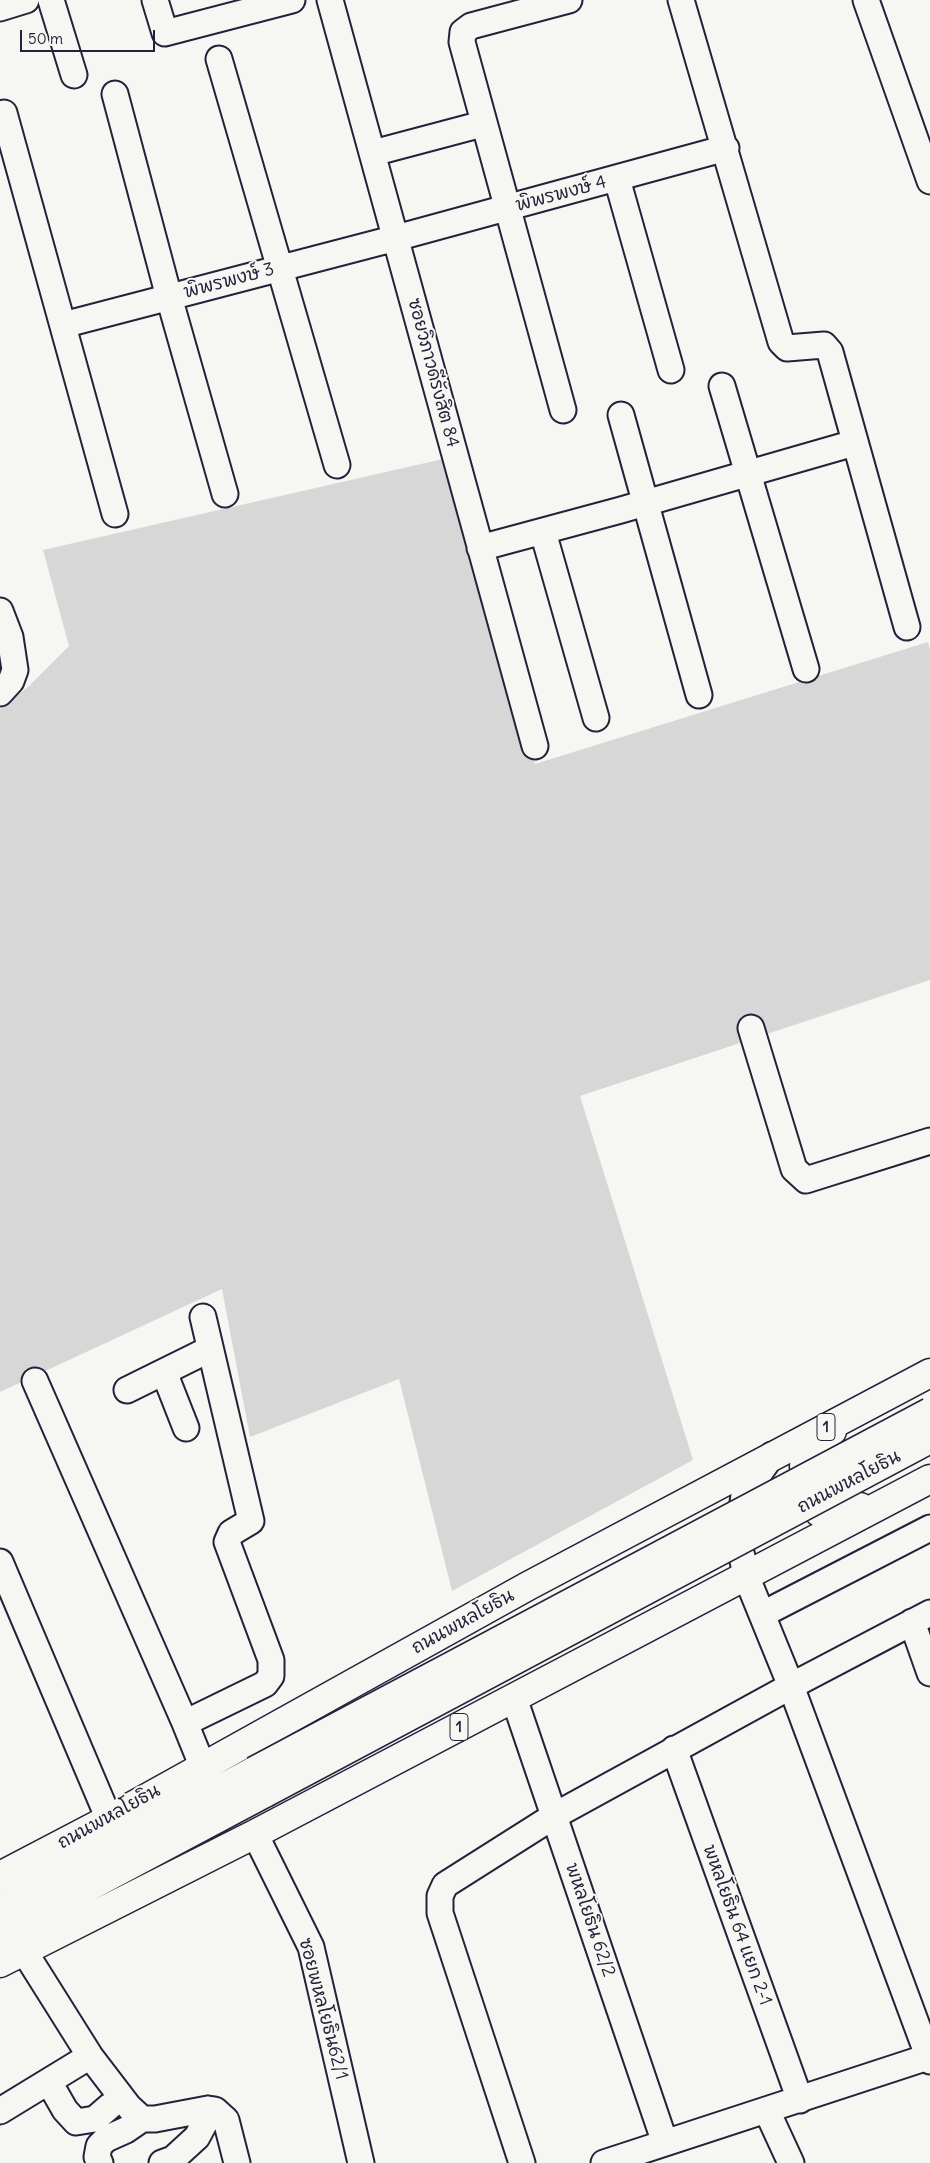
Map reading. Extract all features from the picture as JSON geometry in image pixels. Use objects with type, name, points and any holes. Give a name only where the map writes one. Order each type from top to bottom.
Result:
[{"type":"main road","name":"ถนนพหลโยธิน","points":[[0,1876],[109,1819],[202,1765],[286,1721],[528,1586],[773,1454],[930,1373]]},
{"type":"main road","points":[[878,1400],[815,1442],[804,1466],[807,1492],[819,1512],[835,1515],[923,1482]]},
{"type":"main road","name":"ถนนพหลโยธิน","points":[[0,1934],[260,1782],[930,1412]]},
{"type":"main road","name":"ถนนพหลโยธิน","points":[[0,1906],[260,1782],[930,1439]]},
{"type":"main road","name":"ถนนพหลโยธิน","points":[[12,1957],[255,1834],[514,1698],[572,1665],[747,1577],[923,1482]]},
{"type":"main road","points":[[528,1586],[587,1560],[605,1556],[618,1556],[632,1562],[641,1574],[645,1596],[635,1618],[626,1627],[572,1665]]},
{"type":"street","points":[[0,8],[26,0]]},
{"type":"street","points":[[51,0],[74,75]]},
{"type":"street","points":[[155,0],[165,33],[261,4],[292,0]]},
{"type":"street","name":"ซอยวิภาวดีรังสิต 84","points":[[330,0],[535,746]]},
{"type":"street","points":[[562,410],[462,42],[462,32],[471,26],[569,0]]},
{"type":"street","points":[[681,0],[726,148],[781,342],[787,348],[824,345],[830,352],[907,627]]},
{"type":"street","points":[[866,0],[930,181]]},
{"type":"street","points":[[219,58],[337,465]]},
{"type":"street","points":[[115,94],[169,297],[225,494]]},
{"type":"street","points":[[4,113],[115,514]]},
{"type":"street","points":[[372,153],[471,127]]},
{"type":"street","name":"พิพรพงษ์ 4","points":[[396,238],[726,148]]},
{"type":"street","points":[[617,179],[671,370]]},
{"type":"street","name":"พิพรพงษ์ 3","points":[[63,325],[396,238]]},
{"type":"street","points":[[722,386],[750,473],[806,670]]},
{"type":"street","points":[[621,415],[699,695]]},
{"type":"street","points":[[480,548],[544,532],[854,443]]},
{"type":"street","points":[[544,532],[596,718]]},
{"type":"street","points":[[0,611],[10,637],[15,670],[12,681],[0,693]]},
{"type":"street","points":[[751,1028],[794,1169],[798,1175],[806,1180],[930,1141]]},
{"type":"street","points":[[185,1723],[265,1684],[271,1676],[271,1660],[227,1542],[231,1533],[251,1522],[203,1317]]},
{"type":"street","points":[[127,1390],[210,1349]]},
{"type":"street","points":[[164,1372],[186,1428]]},
{"type":"street","points":[[35,1381],[202,1765]]},
{"type":"street","points":[[604,2163],[800,2100],[928,2051],[791,1686],[747,1577],[738,1540],[744,1495],[773,1454]]},
{"type":"street","points":[[763,1614],[930,1528]]},
{"type":"street","points":[[0,1562],[109,1819]]},
{"type":"street","points":[[522,2163],[440,1913],[439,1905],[444,1885],[554,1816],[674,1749],[921,1618],[930,1673]]},
{"type":"street","name":"พหลโยธิน 62/2","points":[[514,1698],[666,2143]]},
{"type":"street","name":"พหลโยธิน 64 แยก 2-1","points":[[674,1749],[800,2100]]},
{"type":"street","name":"ซอยพหลโยธิน62/1","points":[[255,1834],[311,1947],[361,2163]]},
{"type":"street","points":[[12,1957],[129,2107],[142,2119]]},
{"type":"street","points":[[0,2111],[90,2056]]},
{"type":"street","points":[[49,2082],[65,2110],[76,2122],[95,2119],[110,2106]]},
{"type":"street","points":[[162,2163],[173,2159],[197,2137],[204,2124],[208,2109]]},
{"type":"street","points":[[97,2161],[99,2146],[106,2139],[126,2130],[142,2119],[154,2119],[208,2109],[221,2113],[226,2120],[237,2163]]},
{"type":"street","points":[[767,2111],[790,2163]]},
{"type":"shaded area","points":[[443,459],[535,764],[928,642],[930,650],[930,980],[580,1096],[693,1460],[452,1591],[399,1379],[250,1437],[222,1289],[0,1392],[0,709],[29,686],[69,646],[43,550]]}]
